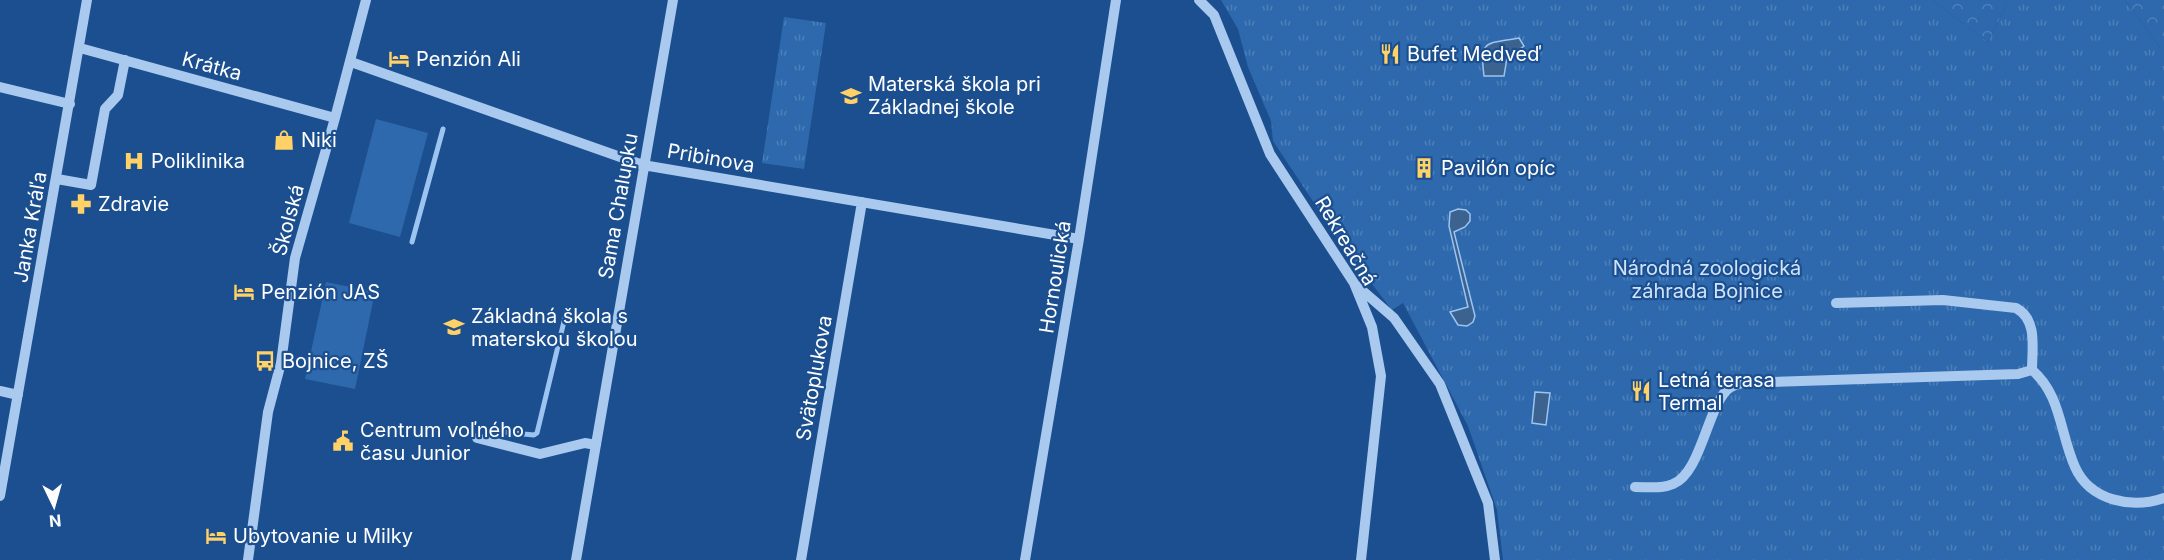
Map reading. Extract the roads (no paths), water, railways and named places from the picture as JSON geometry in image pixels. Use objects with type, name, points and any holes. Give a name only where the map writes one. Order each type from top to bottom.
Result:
[{"type":"street","name":"Janka Kráľa","points":[[0,496],[87,0]]},
{"type":"street","name":"Školská","points":[[248,560],[268,412],[281,363],[295,258],[351,62],[366,0]]},
{"type":"street","name":"Sama Chalupku","points":[[576,560],[673,0]]},
{"type":"street","name":"Hornoulická","points":[[1025,560],[1079,239],[1116,0]]},
{"type":"street","name":"Rekreačná","points":[[1199,0],[1214,15],[1270,154],[1354,283],[1372,327],[1381,376],[1361,560]]},
{"type":"street","name":"Krátka","points":[[80,48],[335,118]]},
{"type":"street","points":[[57,179],[91,185],[105,109],[117,95],[125,60]]},
{"type":"street","name":"Pribinova","points":[[351,62],[643,165],[1079,239]]},
{"type":"street","points":[[0,87],[70,104]]},
{"type":"street","name":"Svätoplukova","points":[[801,560],[862,202]]},
{"type":"street","points":[[1354,283],[1394,318],[1440,384],[1488,502],[1495,560]]},
{"type":"street","points":[[1836,303],[1943,300],[2016,308],[2023,312],[2029,320],[2032,338],[2032,370],[2045,384],[2056,404],[2076,469],[2087,483],[2105,497],[2117,502],[2164,498]]},
{"type":"street","points":[[1635,487],[1666,486],[1682,478],[1702,444],[1721,398],[1733,386],[1742,382],[2018,374],[2032,370]]},
{"type":"street","points":[[0,391],[18,395]]},
{"type":"street","points":[[477,438],[540,454],[585,443],[596,445]]},
{"type":"waterway","points":[[412,242],[443,129]]},
{"type":"waterway","points":[[492,431],[534,435],[537,433],[567,309]]},
{"type":"place","name":"Bufet Medveď","points":[[1390,54]]},
{"type":"place","name":"Penzión Ali","points":[[399,59]]},
{"type":"place","name":"Materská škola pri Základnej škole","points":[[851,96]]},
{"type":"place","name":"Niki","points":[[284,140]]},
{"type":"place","name":"Poliklinika","points":[[134,161]]},
{"type":"place","name":"Pavilón opíc","points":[[1424,168]]},
{"type":"place","name":"Zdravie","points":[[81,204]]},
{"type":"place","name":"Penzión JAS","points":[[244,292]]},
{"type":"place","name":"Základná škola s materskou školou","points":[[454,327]]},
{"type":"place","name":"Bojnice, ZŠ","points":[[265,361]]},
{"type":"place","name":"Letná terasa Termal","points":[[1641,391]]},
{"type":"place","name":"Centrum voľného času Junior","points":[[343,441]]},
{"type":"place","name":"Ubytovanie u Milky","points":[[216,536]]},
{"type":"park label","name":"Národná zoologická záhrada Bojnice","points":[[1707,280]]}]
